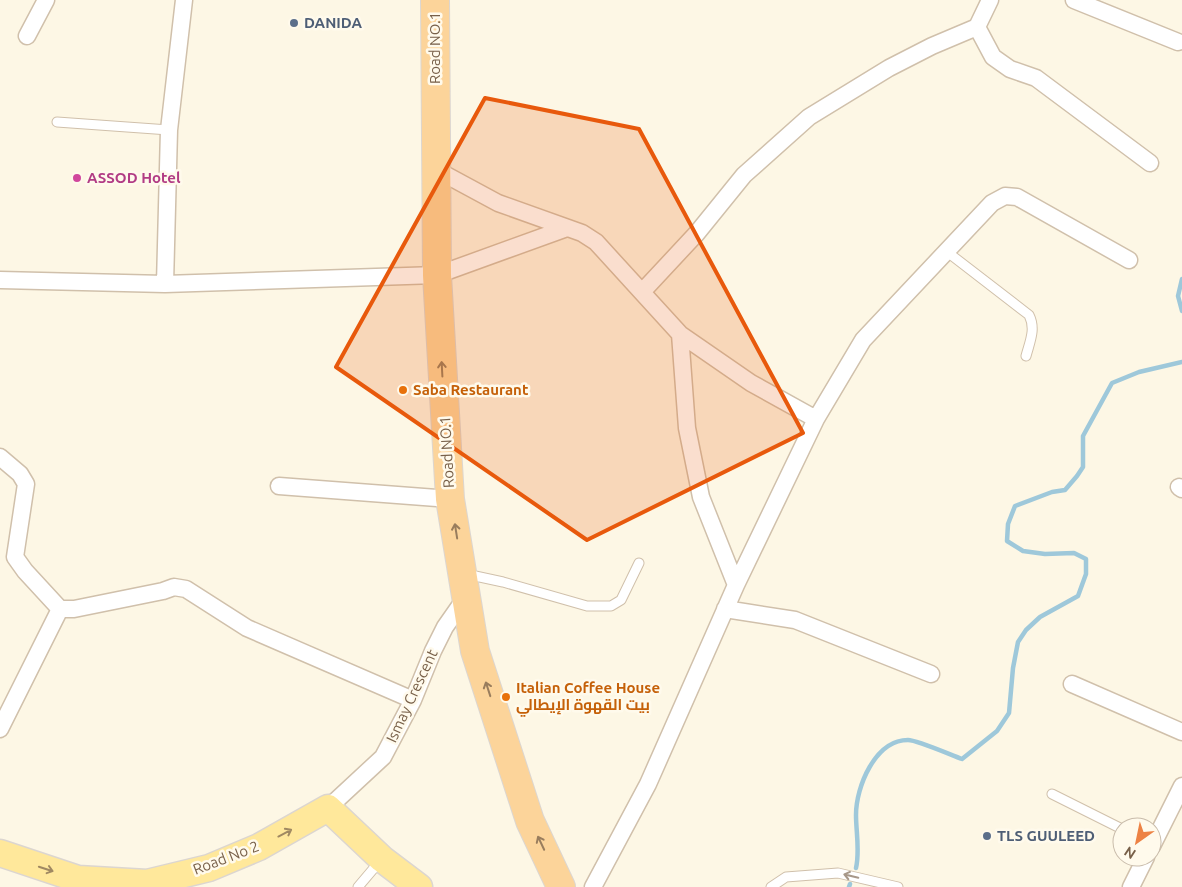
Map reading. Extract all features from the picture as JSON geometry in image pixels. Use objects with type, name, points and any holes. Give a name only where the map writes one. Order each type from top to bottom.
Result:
[{"type":"highway","name":"Road NO.1","points":[[435,0],[437,275],[450,499],[475,651],[527,811],[562,887]]},
{"type":"main road","points":[[328,808],[382,859],[419,887]]},
{"type":"main road","name":"Road No 2","points":[[0,854],[78,879],[146,885],[209,868],[258,847],[328,808]]},
{"type":"street","points":[[27,36],[46,0]]},
{"type":"street","points":[[165,284],[169,130],[184,0]]},
{"type":"street","points":[[642,292],[697,234],[744,174],[809,117],[889,68],[932,46],[978,27],[990,0]]},
{"type":"street","points":[[1074,0],[1178,42]]},
{"type":"street","points":[[978,27],[993,57],[1010,69],[1036,78],[1150,163]]},
{"type":"street","points":[[435,169],[498,203],[582,232],[596,242],[680,334],[751,383],[816,418]]},
{"type":"street","points":[[593,887],[648,784],[736,585],[816,418],[862,340],[992,203],[1005,196],[1017,196],[1129,260]]},
{"type":"street","points":[[0,280],[165,284],[437,275],[567,228]]},
{"type":"street","points":[[680,334],[687,428],[701,497],[736,585]]},
{"type":"street","points":[[0,457],[20,474],[26,484],[15,557],[25,571],[60,609]]},
{"type":"street","points":[[279,486],[450,499]]},
{"type":"street","name":"Ismay Crescent","points":[[328,808],[383,757],[413,700],[433,651],[446,628],[465,585]]},
{"type":"street","points":[[60,609],[81,608],[174,587],[186,589],[246,628],[413,700]]},
{"type":"street","points":[[0,729],[60,609]]},
{"type":"street","points":[[725,609],[796,620],[931,674]]},
{"type":"street","points":[[1072,684],[1182,732]]},
{"type":"street","points":[[1162,826],[1182,786]]},
{"type":"street","points":[[1131,887],[1141,867]]},
{"type":"lane","points":[[57,122],[169,130]]},
{"type":"lane","points":[[946,251],[1029,315],[1033,324],[1033,333],[1026,356]]},
{"type":"lane","points":[[465,585],[503,582],[587,606],[611,606],[621,600],[640,563]]},
{"type":"lane","points":[[1052,794],[1112,824]]},
{"type":"lane","points":[[358,887],[382,859]]},
{"type":"lane","points":[[771,887],[786,877],[838,873],[898,887]]},
{"type":"highlighted area","points":[[485,98],[639,129],[803,433],[587,540],[336,367]]},
{"type":"waterway","points":[[1182,279],[1178,296],[1182,311]]},
{"type":"waterway","points":[[856,868],[858,855],[856,815],[859,791],[877,756],[896,742],[908,740],[962,759],[997,731],[1009,713],[1013,668],[1018,642],[1026,630],[1040,617],[1078,596],[1086,574],[1086,559],[1074,553],[1045,554],[1023,551],[1007,541],[1008,524],[1015,506],[1052,492],[1065,490],[1077,476],[1083,467],[1083,436],[1112,383],[1139,372],[1182,362]]},
{"type":"place","name":"DANIDA","points":[[294,23]]},
{"type":"place","name":"ASSOD Hotel","points":[[77,178]]},
{"type":"place","name":"Saba Restaurant","points":[[403,390]]},
{"type":"place","name":"Italian Coffee House بيت القهوة الإيطالي","points":[[506,697]]},
{"type":"place","name":"TLS GUULEED","points":[[987,836]]}]
